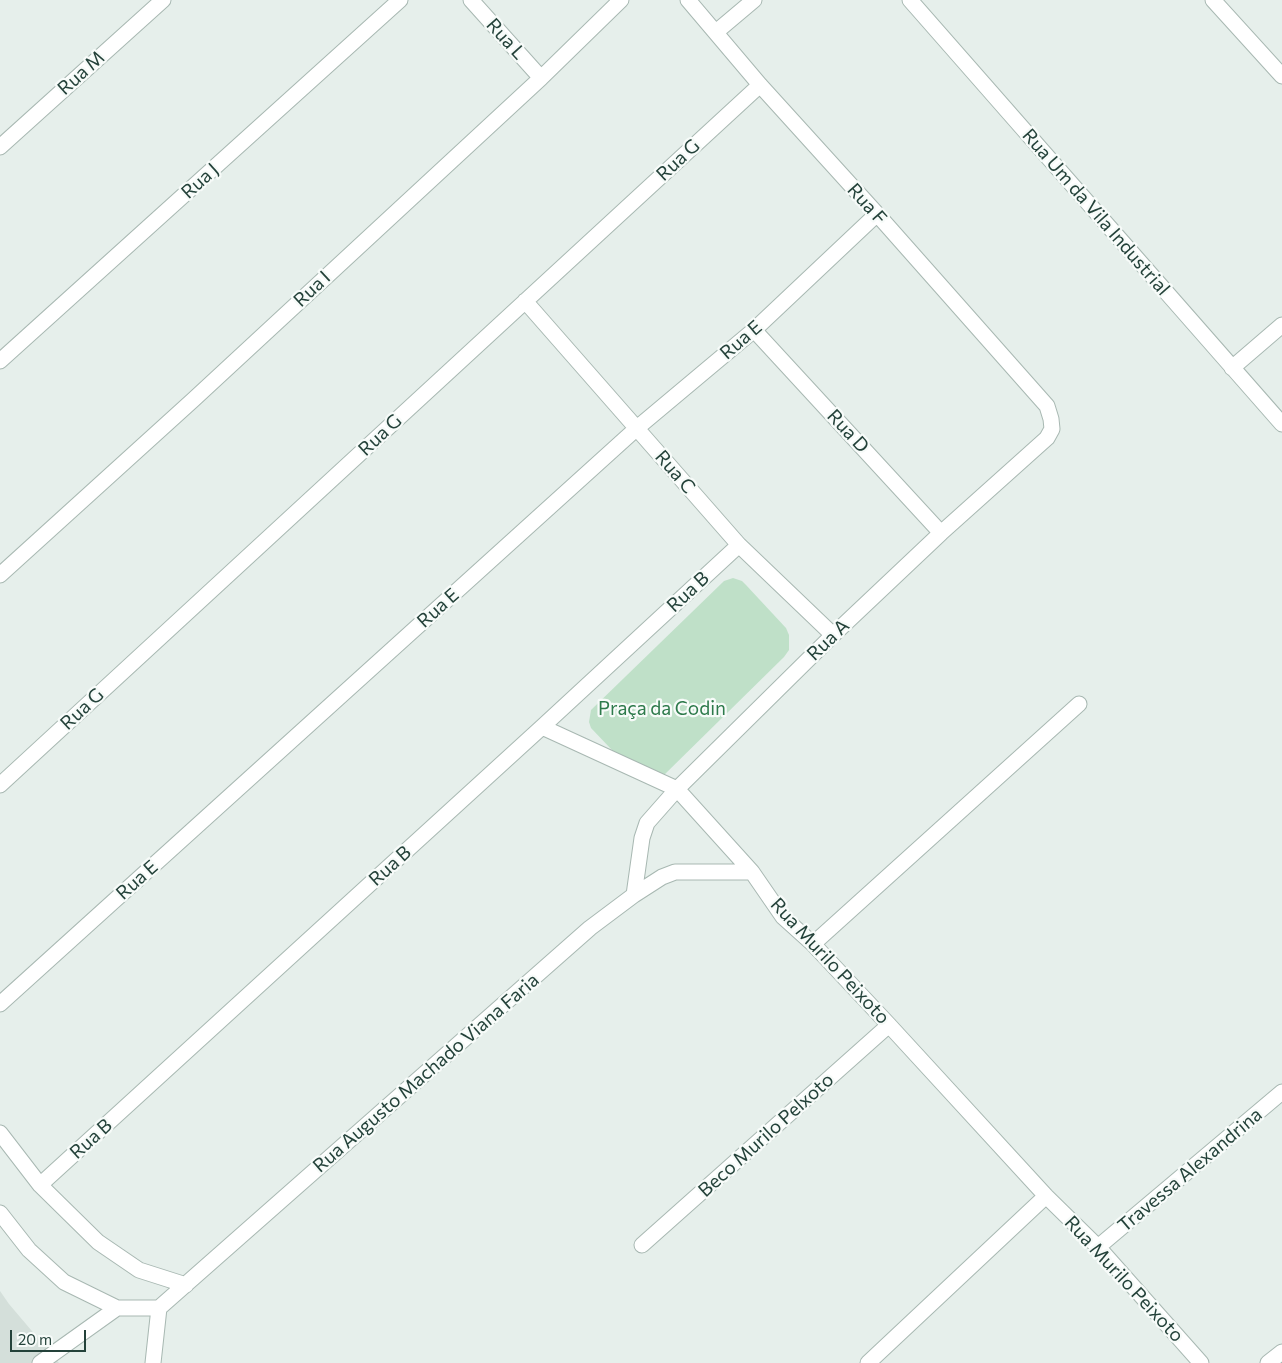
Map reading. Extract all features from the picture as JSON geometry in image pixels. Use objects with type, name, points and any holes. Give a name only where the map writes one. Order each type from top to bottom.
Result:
[{"type":"street","name":"Rua M","points":[[0,147],[163,0]]},
{"type":"street","name":"Rua J","points":[[0,361],[400,0]]},
{"type":"street","name":"Rua L","points":[[471,0],[541,78]]},
{"type":"street","name":"Rua I","points":[[0,575],[193,400],[541,78],[621,0]]},
{"type":"street","name":"Rua F","points":[[688,0],[760,85],[1047,406]]},
{"type":"street","points":[[716,32],[754,0]]},
{"type":"street","name":"Rua Um da Vila Industrial","points":[[910,0],[1282,424]]},
{"type":"street","points":[[1213,0],[1282,76]]},
{"type":"street","name":"Rua G","points":[[0,785],[760,85]]},
{"type":"street","name":"Rua E","points":[[0,1004],[637,428],[754,330],[877,214]]},
{"type":"street","name":"Rua C","points":[[526,302],[739,545],[833,635]]},
{"type":"street","points":[[1232,368],[1282,325]]},
{"type":"street","name":"Rua D","points":[[754,330],[941,533]]},
{"type":"street","name":"Rua A","points":[[634,895],[646,823],[677,789],[833,635],[941,533],[1046,438],[1052,429],[1047,406]]},
{"type":"street","name":"Rua B","points":[[40,1186],[542,728],[739,545]]},
{"type":"street","points":[[813,944],[1079,704]]},
{"type":"street","name":"Rua Murilo Peixoto","points":[[542,728],[677,789],[752,872],[783,917],[813,944],[1046,1196],[1098,1247],[1201,1363]]},
{"type":"street","name":"Rua Augusto Machado Viana Faria","points":[[159,1308],[590,928],[634,895],[662,877],[675,872],[688,870],[752,872]]},
{"type":"street","name":"Beco Murilo Pelxoto","points":[[642,1245],[889,1025]]},
{"type":"street","name":"Travessa Alexandrina","points":[[1098,1247],[1282,1092]]},
{"type":"street","points":[[0,1133],[40,1186],[98,1242],[139,1270],[186,1285]]},
{"type":"street","points":[[868,1363],[1046,1196]]},
{"type":"street","points":[[0,1213],[29,1250],[64,1282],[117,1308],[159,1308],[153,1363]]},
{"type":"street","points":[[40,1363],[117,1308]]},
{"type":"street","points":[[1268,1363],[1282,1352]]},
{"type":"shaded area","points":[[0,1291],[9,1304],[59,1363],[0,1363]]},
{"type":"green space","name":"Praça da Codin","points":[[733,578],[742,581],[786,628],[789,635],[789,650],[662,777],[630,769],[591,728],[589,722],[591,710],[724,581]]}]
